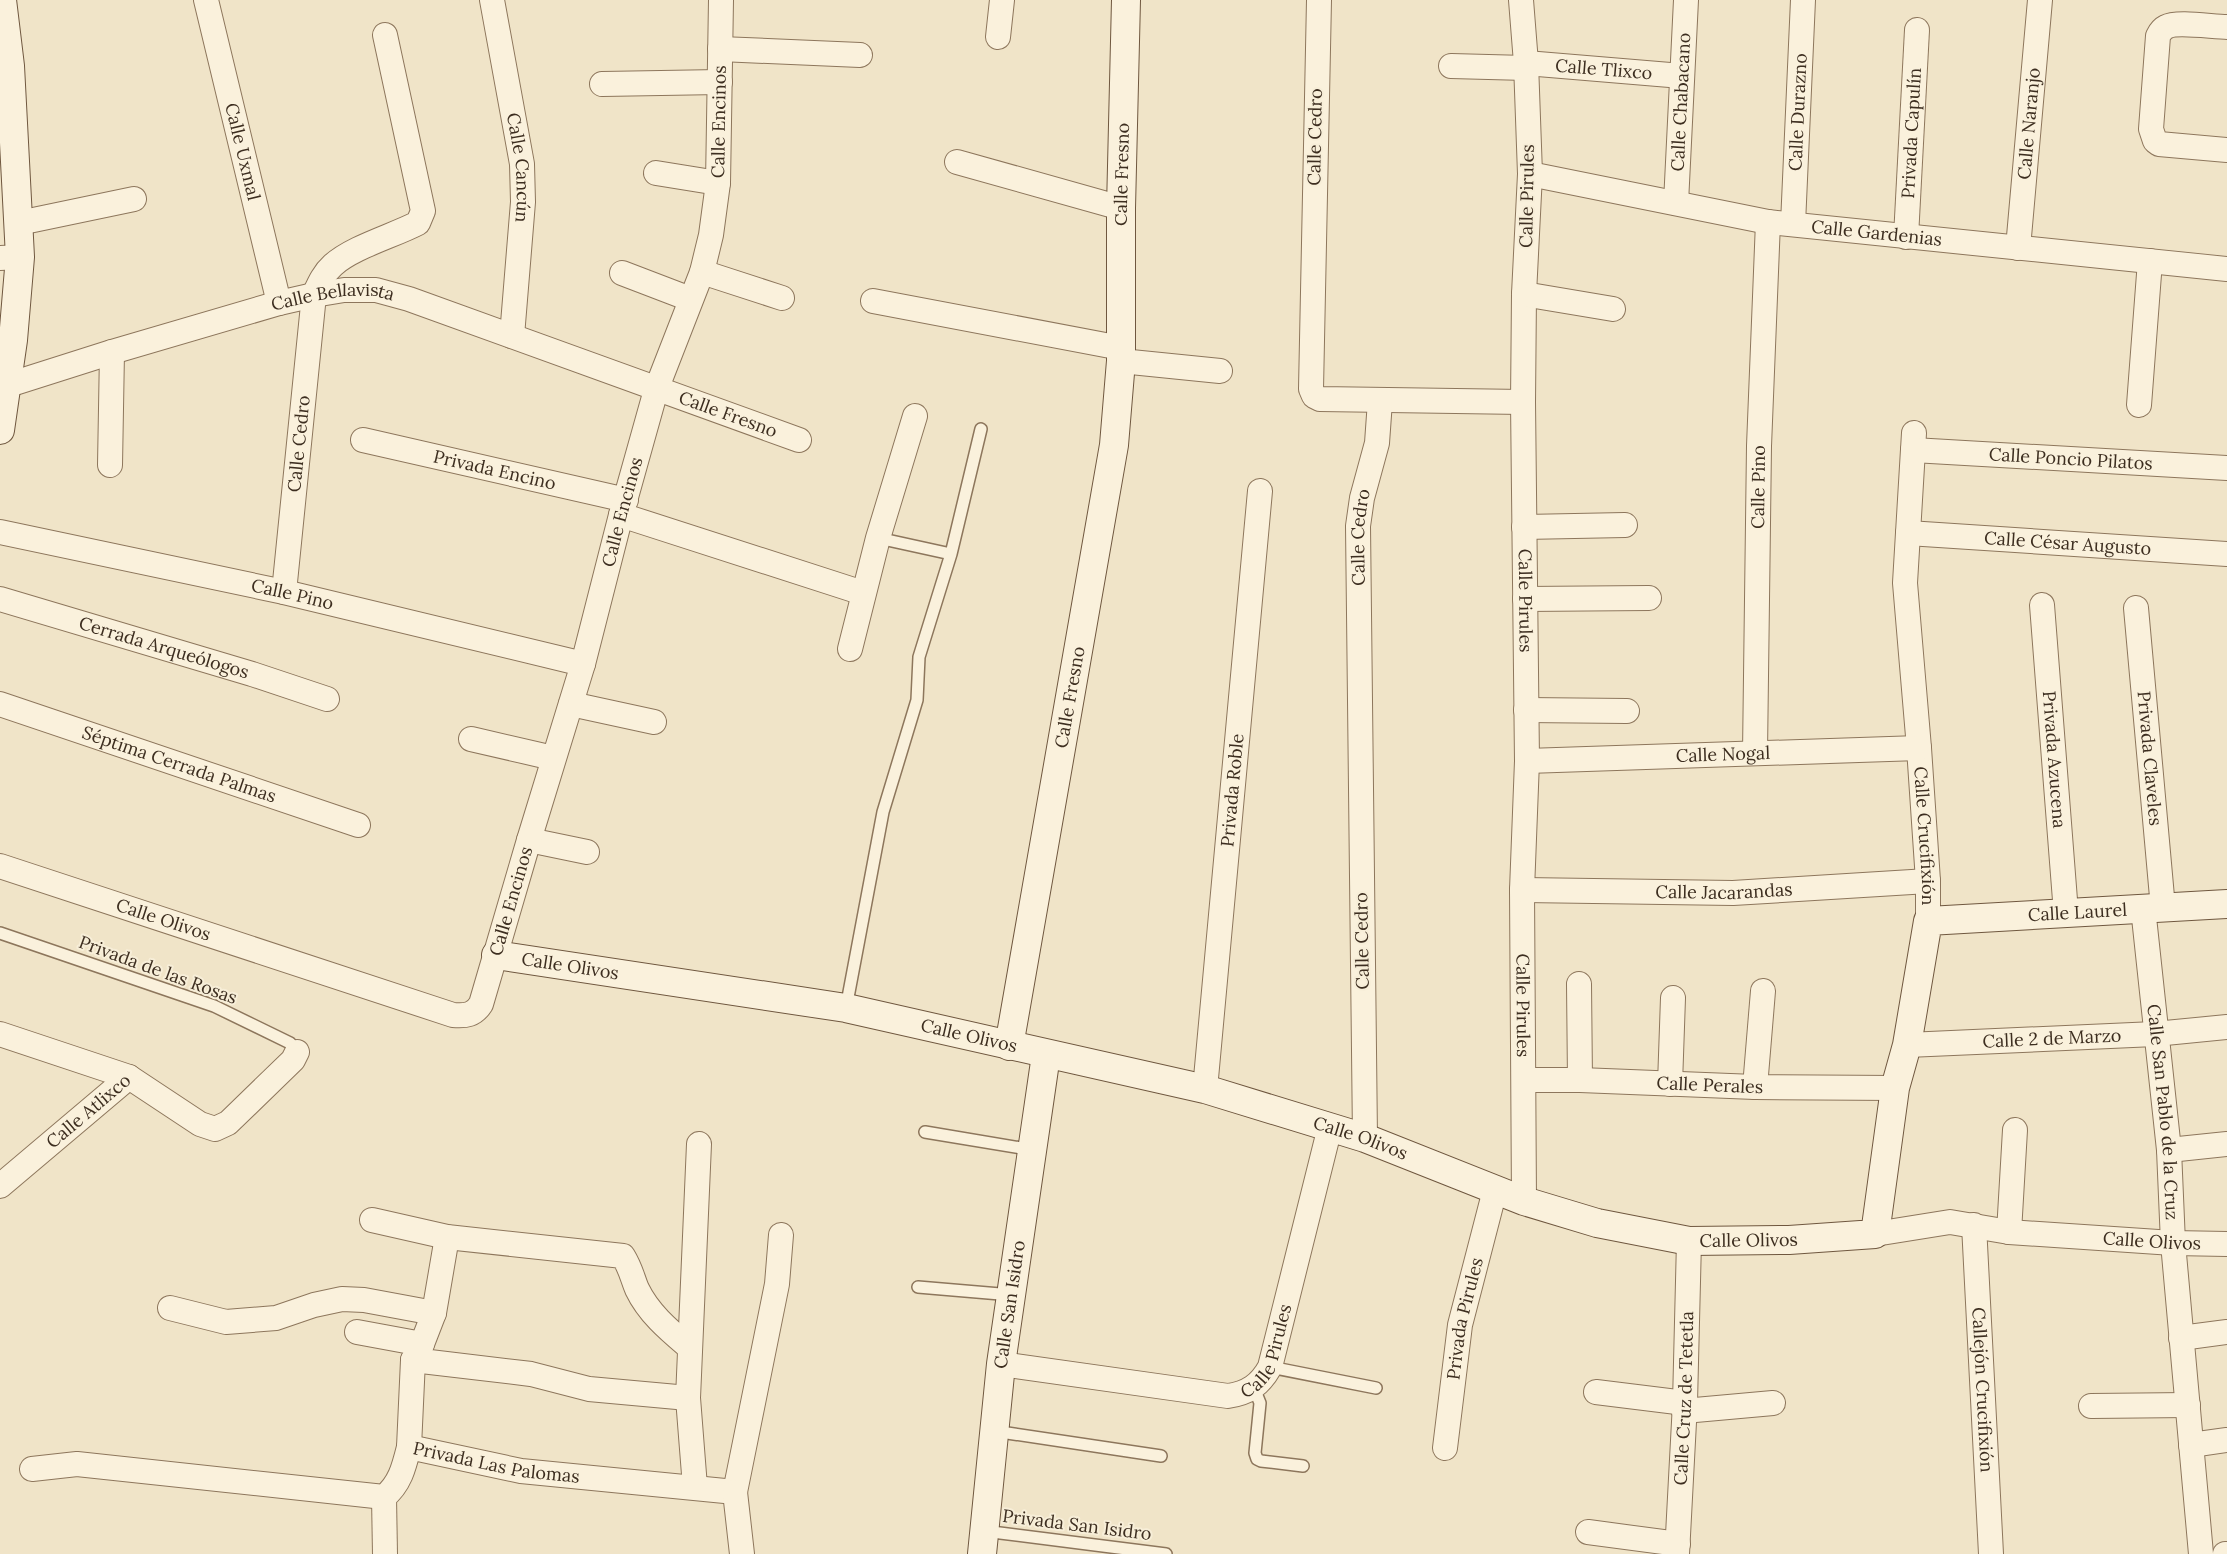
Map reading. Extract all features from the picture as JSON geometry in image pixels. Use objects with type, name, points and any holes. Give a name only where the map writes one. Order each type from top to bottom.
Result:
[{"type":"street","name":"Calle Uxmal","points":[[206,0],[279,303]]},
{"type":"street","name":"Calle Cancún","points":[[492,0],[522,164],[523,202],[512,336]]},
{"type":"street","name":"Calle Encinos","points":[[471,1014],[477,1011],[481,1004],[528,840],[583,664],[623,508],[656,390],[702,272],[711,234],[718,183],[721,0]]},
{"type":"street","points":[[998,37],[1002,0]]},
{"type":"street","name":"Calle Fresno","points":[[1009,1046],[1114,446],[1121,355],[1121,208],[1126,0]]},
{"type":"street","name":"Calle Cedro","points":[[1319,0],[1311,389],[1314,396],[1320,399],[1380,401],[1377,443],[1362,498],[1358,526],[1365,1138]]},
{"type":"street","name":"Calle Pirules","points":[[1521,0],[1526,65],[1530,174],[1524,294],[1523,402],[1526,710],[1522,890],[1524,1201]]},
{"type":"street","name":"Calle Chabacano","points":[[1676,203],[1686,0]]},
{"type":"street","name":"Calle Durazno","points":[[1793,224],[1803,0]]},
{"type":"street","name":"Calle Naranjo","points":[[2018,248],[2040,0]]},
{"type":"street","points":[[0,430],[5,386],[10,257],[19,223],[5,66],[8,1]]},
{"type":"street","points":[[2227,27],[2177,25],[2164,27],[2158,36],[2151,129],[2155,141],[2165,145],[2227,150]]},
{"type":"street","name":"Privada Capulín","points":[[1906,237],[1917,30]]},
{"type":"street","points":[[314,295],[323,276],[332,265],[418,222],[423,211],[385,34]]},
{"type":"street","points":[[720,49],[860,55]]},
{"type":"street","name":"Calle Tlixco","points":[[1451,66],[1526,65],[1682,76]]},
{"type":"street","points":[[602,84],[720,82]]},
{"type":"street","points":[[957,162],[1121,208]]},
{"type":"street","points":[[656,173],[718,183]]},
{"type":"street","name":"Calle Gardenias","points":[[1530,174],[1768,222],[2227,269]]},
{"type":"street","points":[[19,223],[134,199]]},
{"type":"street","name":"Calle Pino","points":[[1756,753],[1758,446],[1768,222]]},
{"type":"street","points":[[2139,405],[2150,261]]},
{"type":"street","points":[[702,272],[782,298]]},
{"type":"street","points":[[622,273],[690,299]]},
{"type":"street","name":"Calle Bellavista","points":[[5,386],[112,352],[279,303],[344,290],[376,290],[409,299],[656,390]]},
{"type":"street","points":[[1524,294],[1613,309]]},
{"type":"street","name":"Calle Cedro","points":[[284,592],[314,295]]},
{"type":"street","points":[[873,301],[1121,355],[1220,371]]},
{"type":"street","points":[[110,465],[112,352]]},
{"type":"street","name":"Calle Fresno","points":[[656,390],[799,440]]},
{"type":"street","points":[[1380,401],[1523,402]]},
{"type":"street","points":[[850,649],[878,538],[915,416]]},
{"type":"street","name":"Privada Encino","points":[[363,440],[623,508],[863,594]]},
{"type":"street","name":"Calle Poncio Pilatos","points":[[1913,442],[2227,468]]},
{"type":"street","name":"Calle Crucifixión","points":[[1875,1234],[1895,1088],[1907,1045],[1928,921],[1928,881],[1919,748],[1904,583],[1913,442]]},
{"type":"street","name":"Privada Roble","points":[[1205,1089],[1260,491]]},
{"type":"street","points":[[1524,527],[1625,525]]},
{"type":"street","name":"Calle Pino","points":[[0,532],[284,592],[583,664]]},
{"type":"street","name":"Calle César Augusto","points":[[1908,533],[2227,554]]},
{"type":"street","points":[[1525,599],[1649,598]]},
{"type":"street","name":"Cerrada Arqueólogos","points":[[0,599],[252,674],[327,699]]},
{"type":"street","name":"Privada Azucena","points":[[2042,605],[2066,914]]},
{"type":"street","name":"Privada Claveles","points":[[2136,608],[2153,908]]},
{"type":"street","name":"Séptima Cerrada Palmas","points":[[0,704],[358,825]]},
{"type":"street","points":[[571,704],[654,722]]},
{"type":"street","points":[[1526,710],[1626,711]]},
{"type":"street","points":[[471,739],[553,758]]},
{"type":"street","name":"Calle Nogal","points":[[1526,761],[1919,748]]},
{"type":"street","points":[[528,840],[587,852]]},
{"type":"street","name":"Calle Olivos","points":[[0,866],[453,1015],[471,1014]]},
{"type":"street","name":"Calle Jacarandas","points":[[1522,890],[1733,893],[1928,881]]},
{"type":"street","name":"Calle Laurel","points":[[1928,921],[2227,904]]},
{"type":"street","name":"Calle San Pablo de la Cruz","points":[[2153,908],[2155,1034],[2169,1150],[2173,1243],[2200,1554]]},
{"type":"street","name":"Calle Olivos","points":[[496,955],[846,1008],[1046,1055],[1205,1089],[1365,1138],[1524,1201],[1597,1223],[1689,1242],[1789,1240],[1875,1234],[1950,1222],[2009,1232],[2173,1243],[2227,1244]]},
{"type":"street","points":[[1579,984],[1580,1080]]},
{"type":"street","points":[[1755,1087],[1763,991]]},
{"type":"street","points":[[1670,1084],[1673,998]]},
{"type":"street","name":"Calle 2 de Marzo","points":[[1907,1045],[2155,1034],[2227,1027]]},
{"type":"street","points":[[0,1034],[129,1078]]},
{"type":"street","name":"Calle Atlixco","points":[[0,1186],[129,1078],[200,1124],[215,1129],[228,1123],[292,1060],[297,1052]]},
{"type":"street","name":"Calle San Isidro","points":[[983,1543],[1001,1364],[1046,1055]]},
{"type":"street","name":"Calle Perales","points":[[1524,1080],[1580,1080],[1755,1087],[1895,1088]]},
{"type":"street","name":"Calle Pirules","points":[[1001,1364],[1228,1396],[1242,1394],[1254,1388],[1264,1378],[1270,1366],[1330,1126]]},
{"type":"street","points":[[2009,1232],[2015,1130]]},
{"type":"street","points":[[695,1487],[688,1398],[700,1144]]},
{"type":"street","points":[[2169,1150],[2227,1144]]},
{"type":"street","name":"Privada Pirules","points":[[1445,1448],[1460,1325],[1495,1190]]},
{"type":"street","points":[[372,1220],[447,1237],[623,1256],[632,1271],[637,1289],[659,1321],[690,1348]]},
{"type":"street","name":"Callejón Crucifixión","points":[[1974,1225],[1991,1554]]},
{"type":"street","points":[[742,1554],[735,1492],[777,1284],[781,1235]]},
{"type":"street","points":[[409,1447],[417,1352],[434,1313],[447,1237]]},
{"type":"street","name":"Calle Cruz de Tetetla","points":[[1678,1549],[1689,1242]]},
{"type":"street","points":[[170,1308],[226,1322],[276,1318],[314,1305],[342,1299],[364,1300],[434,1313]]},
{"type":"street","points":[[357,1332],[417,1352],[531,1374],[589,1389],[688,1398]]},
{"type":"street","points":[[2181,1338],[2227,1332]]},
{"type":"street","points":[[1596,1392],[1684,1407],[1773,1403]]},
{"type":"street","points":[[2091,1406],[2188,1405]]},
{"type":"street","points":[[2191,1445],[2227,1440]]},
{"type":"street","name":"Privada Las Palomas","points":[[384,1498],[400,1478],[409,1447],[521,1471],[735,1492]]},
{"type":"street","points":[[32,1469],[77,1464],[384,1498],[385,1554]]},
{"type":"street","points":[[1588,1532],[1678,1549]]},
{"type":"lane","points":[[846,1008],[883,812],[917,700],[919,657],[950,554],[981,429]]},
{"type":"lane","points":[[878,538],[950,554]]},
{"type":"lane","name":"Privada de las Rosas","points":[[0,933],[214,1006],[290,1043],[297,1052]]},
{"type":"lane","points":[[925,1132],[1033,1150]]},
{"type":"lane","points":[[918,1287],[1012,1295]]},
{"type":"lane","points":[[1270,1366],[1376,1388]]},
{"type":"lane","points":[[1254,1388],[1260,1403],[1255,1453],[1257,1458],[1261,1461],[1303,1466]]},
{"type":"lane","points":[[994,1431],[1161,1456]]},
{"type":"lane","name":"Privada San Isidro","points":[[983,1543],[1166,1554]]}]
